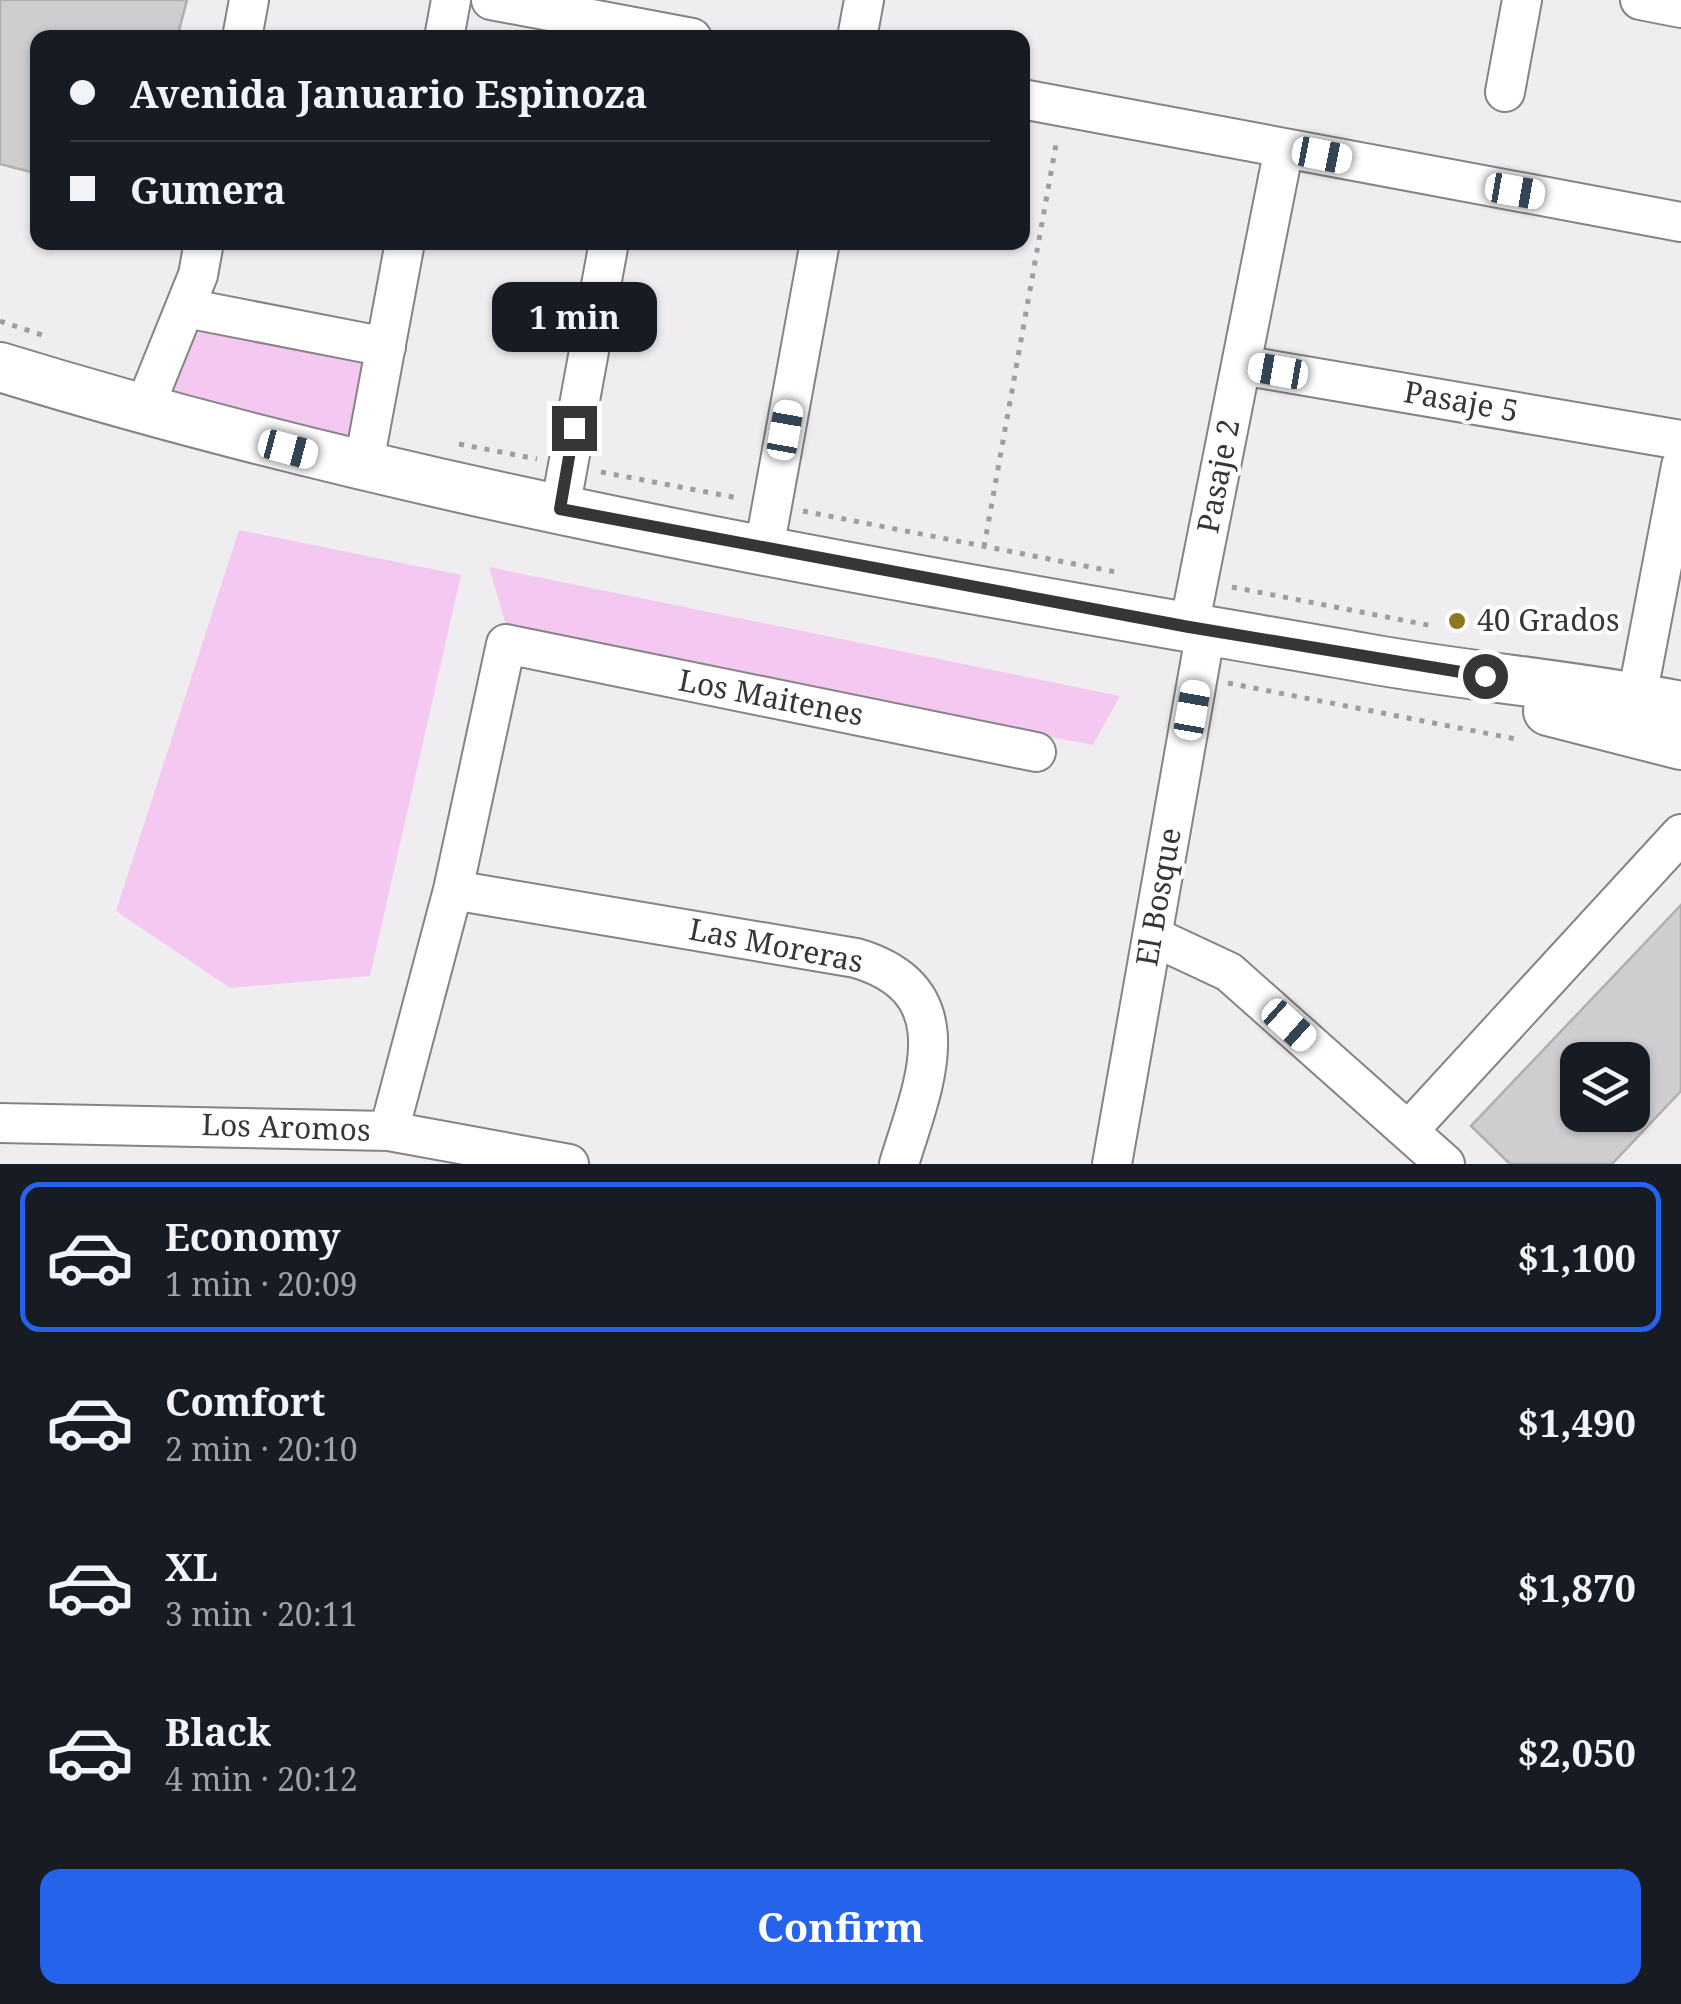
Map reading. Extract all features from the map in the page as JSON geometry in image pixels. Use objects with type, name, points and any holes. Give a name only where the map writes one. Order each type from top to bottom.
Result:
[{"type":"main road","points":[[0,367],[143,411],[363,468],[564,487],[980,567],[1205,630],[1659,702]]},
{"type":"main road","points":[[1372,659],[1437,681],[1681,745]]},
{"type":"street","points":[[243,30],[249,0]]},
{"type":"street","points":[[445,30],[450,0]]},
{"type":"street","points":[[491,0],[650,22]]},
{"type":"street","points":[[858,30],[864,0]]},
{"type":"street","points":[[1506,92],[1522,0]]},
{"type":"street","points":[[1640,0],[1681,8]]},
{"type":"street","points":[[1030,101],[1681,222]]},
{"type":"street","name":"Pasaje 2","points":[[1205,630],[1241,365],[1284,148]]},
{"type":"street","points":[[143,411],[186,308],[202,250]]},
{"type":"street","points":[[363,468],[404,250]]},
{"type":"street","points":[[564,487],[608,250]]},
{"type":"street","points":[[768,527],[819,250]]},
{"type":"street","points":[[186,308],[386,348]]},
{"type":"street","name":"Pasaje 5","points":[[1241,365],[1681,440]]},
{"type":"street","points":[[1659,702],[1681,466]]},
{"type":"street","name":"El Bosque","points":[[1112,1164],[1205,630]]},
{"type":"street","name":"Los Maitenes","points":[[453,890],[506,644],[1036,752]]},
{"type":"street","points":[[1408,1131],[1681,834]]},
{"type":"street","points":[[389,1131],[453,890]]},
{"type":"street","name":"Las Moreras","points":[[453,890],[856,958],[887,970],[911,992],[921,1008],[931,1046],[929,1066],[899,1164]]},
{"type":"street","points":[[1152,936],[1230,972],[1445,1164]]},
{"type":"street","name":"Los Aromos","points":[[0,1123],[389,1131],[569,1164]]},
{"type":"path","points":[[980,567],[1063,107]]},
{"type":"path","points":[[0,321],[53,339]]},
{"type":"path","points":[[442,441],[564,487],[768,527],[980,567],[1120,572]]},
{"type":"path","points":[[1205,630],[1213,681],[1372,708],[1537,743]]},
{"type":"shaded area","points":[[193,316],[376,355],[351,455],[153,403]]},
{"type":"shaded area","points":[[239,530],[461,575],[370,976],[230,988],[116,911]]},
{"type":"shaded area","points":[[489,567],[1120,696],[1093,745],[508,632]]},
{"type":"building","points":[[0,0],[187,0],[179,30],[30,30],[30,172],[0,164]]},
{"type":"building","points":[[1681,905],[1681,1091],[1650,1124],[1650,1042],[1560,1042],[1560,1132],[1642,1132],[1612,1164],[1510,1164],[1471,1126]]},
{"type":"place","name":"40 Grados","points":[[1457,621]]},
{"type":"route","points":[[574,428],[560,509],[1189,627],[1485,676]]}]
